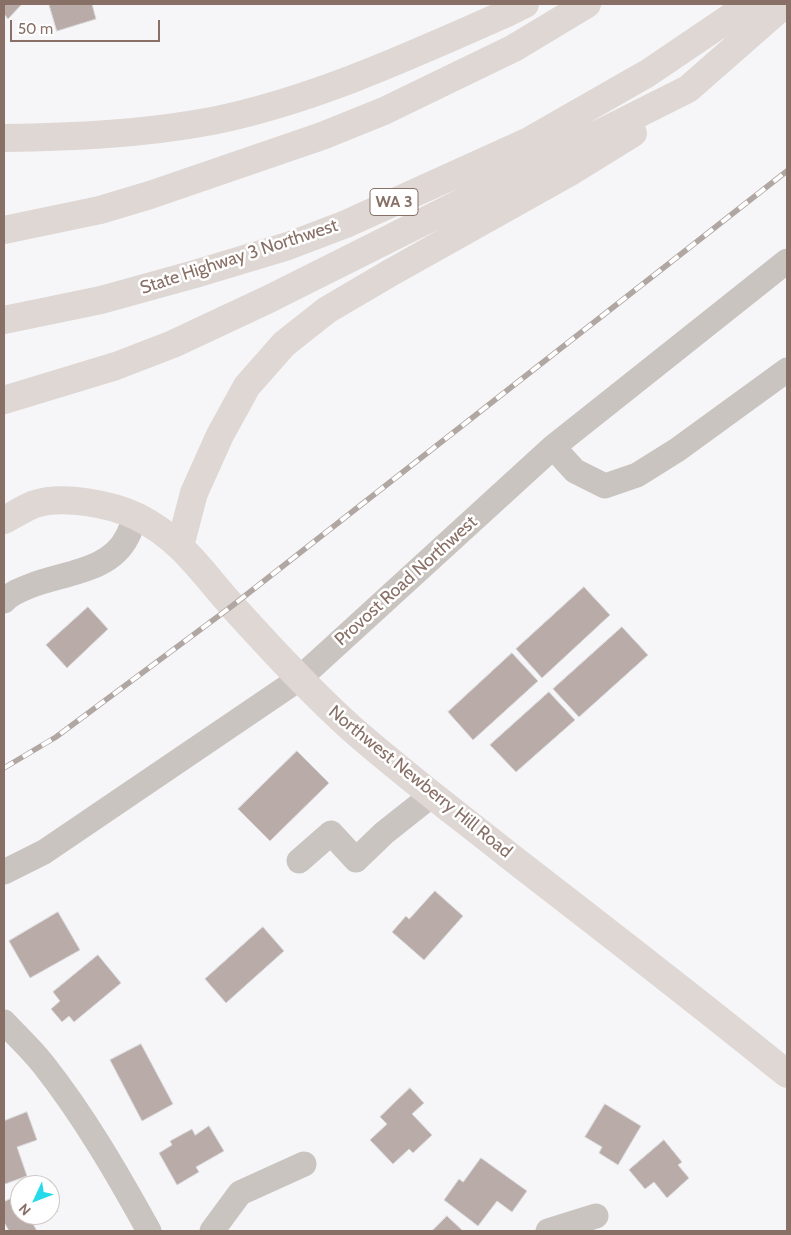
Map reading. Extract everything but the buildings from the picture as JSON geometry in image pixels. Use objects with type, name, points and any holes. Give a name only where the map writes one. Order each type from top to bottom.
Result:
[{"type":"main road","points":[[4,138],[100,135],[211,121],[263,108],[382,67],[525,4]]},
{"type":"main road","points":[[4,230],[100,210],[150,195],[322,136],[384,111],[514,48],[587,4]]},
{"type":"main road","name":"State Highway 3 Northwest","points":[[4,320],[101,300],[195,274],[288,246],[346,224],[529,141],[648,73],[750,4]]},
{"type":"main road","points":[[180,546],[194,493],[220,436],[247,386],[284,344],[328,310],[570,172],[650,121],[785,4]]},
{"type":"main road","points":[[4,400],[116,366],[180,340],[269,299],[688,89]]},
{"type":"main road","name":"Northwest Newberry Hill Road","points":[[4,520],[36,504],[72,501],[112,507],[135,516],[165,533],[180,546],[237,612],[300,678],[376,750],[787,1074]]},
{"type":"street","name":"Provost Road Northwest","points":[[4,872],[44,852],[300,678],[553,447],[787,261]]},
{"type":"street","points":[[553,447],[576,471],[604,486],[637,475],[677,450],[787,370]]},
{"type":"street","points":[[4,601],[10,594],[93,567],[110,558],[127,538],[135,516]]},
{"type":"street","points":[[298,862],[331,833],[356,860],[384,833],[432,795]]},
{"type":"street","points":[[4,1022],[42,1062],[81,1116],[115,1169],[150,1231]]},
{"type":"street","points":[[212,1231],[240,1193],[304,1164]]},
{"type":"street","points":[[548,1231],[596,1216]]},
{"type":"railway","points":[[4,768],[56,737],[232,606],[787,171]]}]
